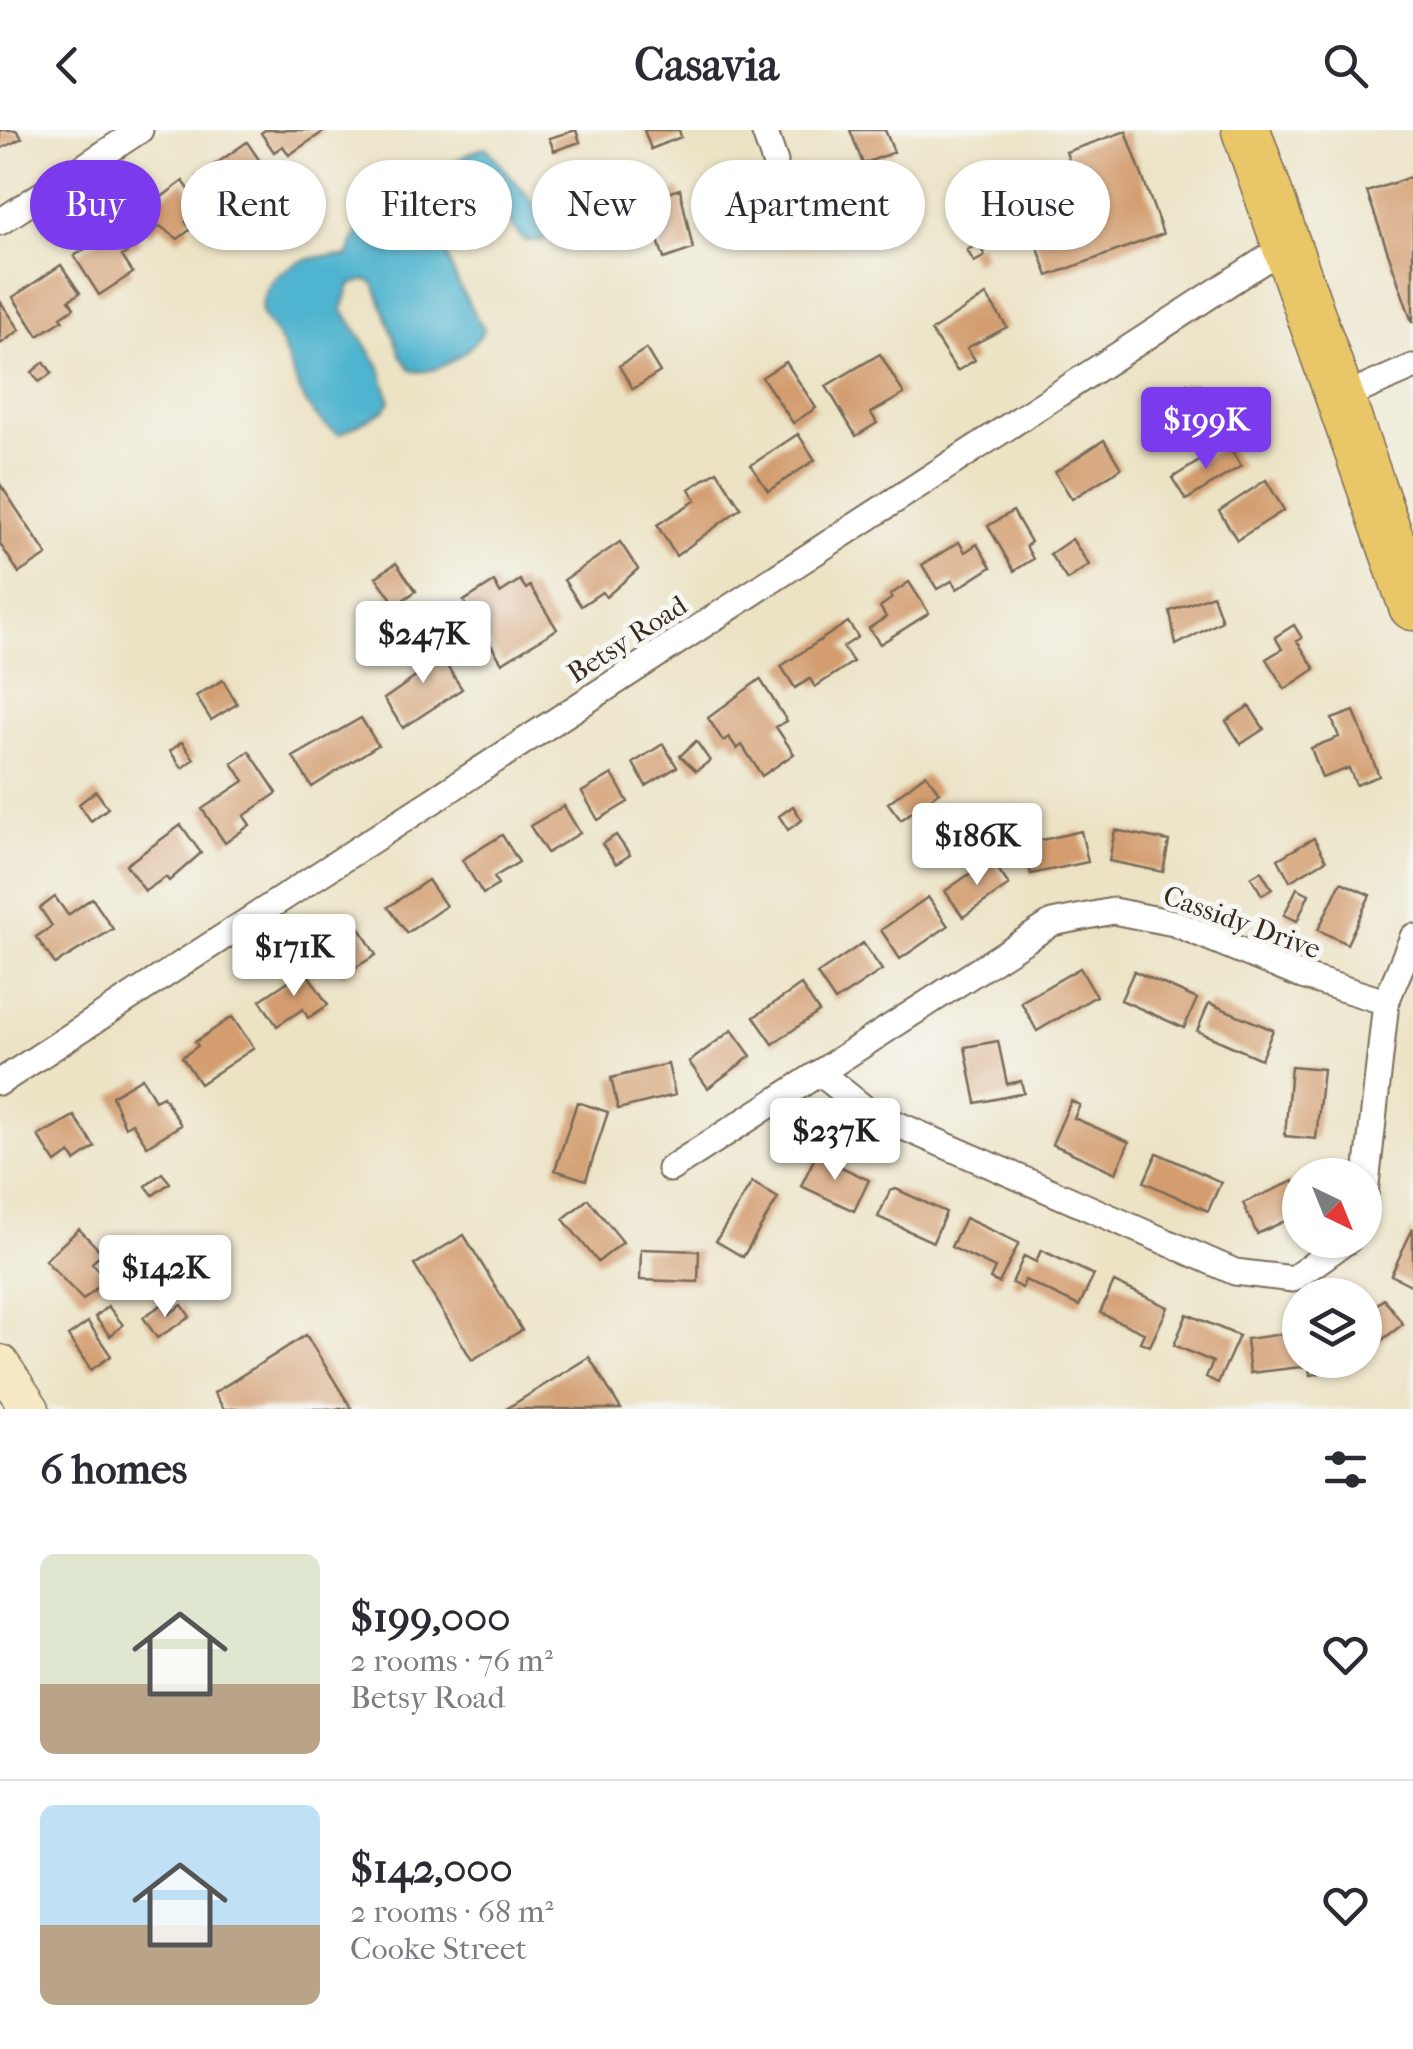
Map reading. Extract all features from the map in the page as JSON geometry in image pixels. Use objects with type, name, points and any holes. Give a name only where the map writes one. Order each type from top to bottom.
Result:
[{"type":"highway","points":[[1246,130],[1413,606]]},
{"type":"main road","points":[[0,1364],[30,1409]]},
{"type":"street","points":[[0,222],[140,130]]},
{"type":"street","points":[[764,130],[774,160]]},
{"type":"street","name":"Betsy Road","points":[[0,1082],[1286,246]]},
{"type":"street","points":[[1339,399],[1413,367]]},
{"type":"street","name":"Cassidy Drive","points":[[670,1170],[1052,923],[1113,910],[1174,923],[1302,976],[1386,1002]]},
{"type":"street","points":[[1369,1158],[1386,1002],[1413,936]]},
{"type":"street","points":[[820,1073],[869,1112],[1234,1272],[1293,1279],[1323,1258]]},
{"type":"water","points":[[486,147],[497,160],[459,160]]},
{"type":"water","points":[[512,177],[532,201],[532,241],[525,241],[515,231]]},
{"type":"water","points":[[350,250],[445,250],[484,329],[453,360],[431,370],[411,370],[401,356],[374,283],[366,280],[350,285],[342,309],[379,365],[390,401],[384,410],[340,434],[309,407],[282,345],[261,312],[270,284],[291,266],[318,257],[347,257]]},
{"type":"building","points":[[0,130],[16,130],[22,138],[0,149]]},
{"type":"building","points":[[326,130],[289,155],[283,146],[274,152],[261,133]]},
{"type":"building","points":[[576,130],[580,142],[554,151],[549,138]]},
{"type":"building","points":[[644,130],[679,130],[681,137],[651,149]]},
{"type":"building","points":[[850,130],[885,130],[894,152],[861,160]]},
{"type":"building","points":[[1126,131],[1163,234],[1048,276],[1039,250],[1110,250],[1110,160],[1069,160],[1066,152]]},
{"type":"building","points":[[247,142],[259,160],[221,160]]},
{"type":"building","points":[[1413,176],[1413,322],[1412,322],[1367,192]]},
{"type":"building","points":[[181,182],[178,239],[161,227],[161,198]]},
{"type":"building","points":[[680,189],[691,250],[664,259],[661,250],[671,250],[671,192]]},
{"type":"building","points":[[83,250],[131,250],[122,256],[133,273],[99,295],[74,256]]},
{"type":"building","points":[[967,250],[982,250],[985,256],[974,262]]},
{"type":"building","points":[[61,265],[80,293],[69,300],[74,308],[61,317],[63,320],[38,336],[13,297]]},
{"type":"building","points":[[986,295],[1007,327],[967,348],[975,360],[957,371],[931,331]]},
{"type":"building","points":[[0,301],[20,330],[0,344]]},
{"type":"building","points":[[646,349],[660,372],[633,389],[619,366]]},
{"type":"building","points":[[880,354],[904,394],[871,413],[877,423],[856,436],[826,386]]},
{"type":"building","points":[[44,362],[52,373],[39,382],[32,372]]},
{"type":"building","points":[[786,362],[816,408],[793,423],[762,377]]},
{"type":"building","points":[[1187,383],[1189,388],[1200,384],[1213,424],[1191,431],[1193,438],[1167,447],[1162,434],[1173,430],[1162,397]]},
{"type":"building","points":[[798,434],[815,460],[768,491],[751,465]]},
{"type":"building","points":[[1104,440],[1121,468],[1072,499],[1055,472]]},
{"type":"building","points":[[1227,444],[1241,466],[1186,500],[1172,478]]},
{"type":"building","points":[[717,471],[741,508],[676,556],[657,525],[696,500],[689,489]]},
{"type":"building","points":[[1266,480],[1284,510],[1237,540],[1219,511]]},
{"type":"building","points":[[0,484],[47,555],[19,573],[0,544]]},
{"type":"building","points":[[1013,511],[1031,542],[1026,546],[1033,559],[1014,571],[988,526]]},
{"type":"building","points":[[1072,539],[1089,565],[1067,580],[1050,554]]},
{"type":"building","points":[[620,542],[638,569],[606,597],[602,592],[581,606],[564,580]]},
{"type":"building","points":[[959,542],[965,552],[977,544],[991,567],[957,589],[952,581],[937,589],[922,565]]},
{"type":"building","points":[[396,563],[416,591],[396,605],[376,577]]},
{"type":"building","points":[[520,580],[526,589],[530,586],[557,629],[502,663],[464,601],[494,582],[500,593]]},
{"type":"building","points":[[909,582],[929,613],[880,644],[869,628],[886,617],[880,607],[892,598],[890,595]]},
{"type":"building","points":[[1213,595],[1222,621],[1176,645],[1170,611]]},
{"type":"building","points":[[848,622],[858,637],[843,647],[853,662],[815,687],[810,679],[795,688],[781,666]]},
{"type":"building","points":[[1294,625],[1302,638],[1297,641],[1315,669],[1285,689],[1266,659],[1282,649],[1275,637]]},
{"type":"building","points":[[430,640],[462,689],[403,728],[384,699],[420,674],[408,655]]},
{"type":"building","points":[[760,679],[787,721],[776,727],[794,754],[762,776],[742,745],[737,749],[729,737],[723,741],[708,718]]},
{"type":"building","points":[[223,680],[237,704],[211,720],[196,696]]},
{"type":"building","points":[[1249,706],[1264,729],[1241,744],[1226,721]]},
{"type":"building","points":[[1354,711],[1379,776],[1356,785],[1349,768],[1322,778],[1311,748],[1339,737],[1332,719]]},
{"type":"building","points":[[361,718],[378,745],[312,787],[293,757]]},
{"type":"building","points":[[696,741],[710,761],[696,771],[680,756]]},
{"type":"building","points":[[182,742],[194,759],[182,768],[170,751]]},
{"type":"building","points":[[663,744],[677,767],[646,786],[633,763]]},
{"type":"building","points":[[249,751],[277,793],[244,816],[250,825],[225,843],[202,809],[244,781],[232,763]]},
{"type":"building","points":[[612,774],[628,802],[598,820],[582,792]]},
{"type":"building","points":[[926,774],[939,792],[901,820],[888,803]]},
{"type":"building","points":[[96,791],[108,808],[91,821],[79,804]]},
{"type":"building","points":[[564,806],[580,833],[547,853],[530,826]]},
{"type":"building","points":[[793,806],[802,820],[788,830],[779,816]]},
{"type":"building","points":[[181,825],[201,853],[169,881],[166,877],[145,891],[126,865]]},
{"type":"building","points":[[943,827],[955,845],[945,852],[933,834]]},
{"type":"building","points":[[1115,830],[1169,841],[1163,872],[1109,861]]},
{"type":"building","points":[[1081,831],[1088,862],[1031,874],[1025,844]]},
{"type":"building","points":[[502,835],[519,862],[494,877],[498,885],[483,894],[462,860]]},
{"type":"building","points":[[616,835],[630,855],[616,864],[602,844]]},
{"type":"building","points":[[1314,838],[1326,860],[1290,881],[1278,859]]},
{"type":"building","points":[[991,859],[1009,885],[963,917],[945,891]]},
{"type":"building","points":[[1261,871],[1272,889],[1262,895],[1251,877]]},
{"type":"building","points":[[428,880],[446,906],[407,933],[388,907]]},
{"type":"building","points":[[1341,882],[1370,895],[1347,944],[1318,930]]},
{"type":"building","points":[[1297,888],[1309,894],[1297,921],[1284,915]]},
{"type":"building","points":[[55,897],[68,915],[92,898],[113,929],[55,964],[36,937],[52,926],[40,908]]},
{"type":"building","points":[[928,897],[948,926],[900,959],[881,930]]},
{"type":"building","points":[[360,928],[376,955],[343,975],[327,948]]},
{"type":"building","points":[[863,943],[882,970],[835,1001],[817,974]]},
{"type":"building","points":[[1080,968],[1096,996],[1037,1031],[1021,1002]]},
{"type":"building","points":[[305,970],[328,1005],[308,1018],[303,1009],[277,1026],[260,1000]]},
{"type":"building","points":[[1134,971],[1197,999],[1184,1028],[1121,1000]]},
{"type":"building","points":[[801,985],[819,1012],[773,1044],[754,1017]]},
{"type":"building","points":[[1209,1003],[1273,1030],[1261,1059],[1197,1031]]},
{"type":"building","points":[[232,1017],[254,1048],[200,1084],[182,1057],[198,1046],[195,1042]]},
{"type":"building","points":[[732,1030],[751,1056],[708,1088],[689,1062]]},
{"type":"building","points":[[998,1041],[1007,1084],[1021,1081],[1024,1093],[976,1103],[965,1047]]},
{"type":"building","points":[[668,1064],[675,1095],[618,1109],[611,1078]]},
{"type":"building","points":[[1291,1066],[1323,1069],[1316,1139],[1285,1136]]},
{"type":"building","points":[[142,1078],[155,1100],[163,1096],[181,1125],[147,1146],[132,1123],[125,1127],[112,1096]]},
{"type":"building","points":[[1071,1101],[1080,1105],[1074,1118],[1129,1142],[1116,1173],[1052,1144]]},
{"type":"building","points":[[577,1102],[608,1112],[586,1180],[555,1170]]},
{"type":"building","points":[[74,1116],[95,1147],[75,1161],[70,1153],[56,1163],[38,1136]]},
{"type":"building","points":[[1157,1153],[1221,1182],[1208,1211],[1144,1182]]},
{"type":"building","points":[[816,1155],[869,1180],[854,1211],[801,1186]]},
{"type":"building","points":[[162,1173],[170,1183],[153,1195],[146,1186]]},
{"type":"building","points":[[752,1182],[778,1198],[743,1257],[716,1241]]},
{"type":"building","points":[[1282,1186],[1282,1222],[1257,1234],[1243,1203]]},
{"type":"building","points":[[896,1189],[946,1212],[933,1242],[878,1217],[890,1191]]},
{"type":"building","points":[[588,1199],[623,1242],[598,1262],[563,1219]]},
{"type":"building","points":[[965,1218],[1019,1243],[999,1283],[990,1279],[995,1268],[951,1247]]},
{"type":"building","points":[[1413,1228],[1413,1286],[1391,1275]]},
{"type":"building","points":[[79,1229],[102,1253],[92,1263],[107,1279],[83,1300],[45,1260]]},
{"type":"building","points":[[464,1235],[522,1330],[472,1360],[414,1265]]},
{"type":"building","points":[[641,1249],[699,1251],[698,1282],[640,1280]]},
{"type":"building","points":[[1041,1250],[1094,1275],[1079,1306],[1025,1280],[1022,1288],[1012,1283],[1024,1256],[1036,1262]]},
{"type":"building","points":[[1114,1282],[1168,1307],[1150,1346],[1140,1342],[1144,1333],[1100,1313]]},
{"type":"building","points":[[1382,1300],[1403,1324],[1382,1340]]},
{"type":"building","points":[[163,1304],[169,1314],[182,1305],[190,1317],[157,1338],[143,1317]]},
{"type":"building","points":[[108,1306],[123,1325],[110,1336],[95,1317]]},
{"type":"building","points":[[1187,1314],[1239,1336],[1218,1383],[1206,1377],[1213,1362],[1174,1345]]},
{"type":"building","points":[[88,1322],[111,1356],[91,1370],[68,1336]]},
{"type":"building","points":[[1282,1334],[1282,1369],[1250,1373],[1246,1339]]},
{"type":"building","points":[[306,1335],[352,1409],[224,1409],[214,1393]]},
{"type":"building","points":[[589,1357],[621,1409],[506,1409]]}]
